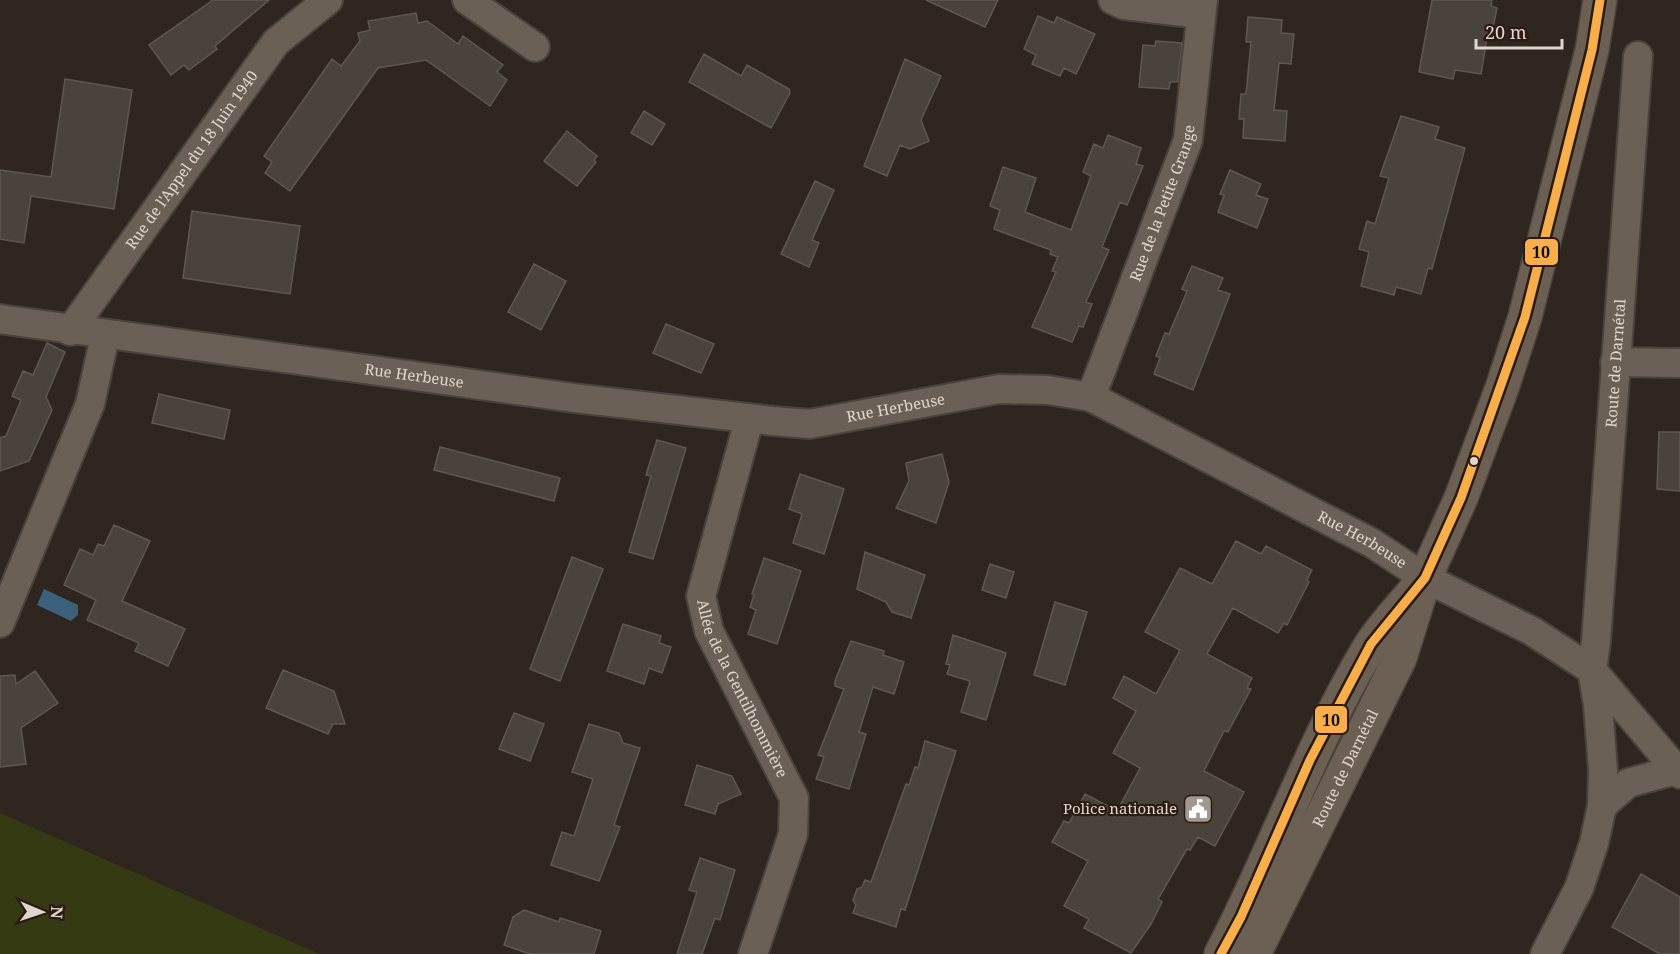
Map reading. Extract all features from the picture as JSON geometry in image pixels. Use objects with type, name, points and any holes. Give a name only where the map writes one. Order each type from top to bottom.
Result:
[{"type":"main road","name":"Route de Darnétal","points":[[1254,954],[1400,658],[1425,578],[1464,490],[1502,388],[1525,317],[1592,50],[1600,0]]},
{"type":"main road","name":"Route de Darnétal","points":[[1221,954],[1241,917],[1310,760],[1371,644],[1425,578]]},
{"type":"street","name":"Rue de l'Appel du 18 Juin 1940","points":[[70,331],[276,42],[328,0]]},
{"type":"street","points":[[467,0],[535,48]]},
{"type":"street","points":[[1113,0],[1124,5],[1202,7]]},
{"type":"street","name":"Rue de la Petite Grange","points":[[1091,397],[1188,140],[1202,7]]},
{"type":"street","name":"Route de Darnétal","points":[[1545,954],[1579,888],[1594,843],[1602,806],[1602,759],[1598,705],[1592,670],[1596,642],[1638,56]]},
{"type":"street","name":"Rue Herbeuse","points":[[0,320],[105,336],[749,420],[810,424],[999,389],[1048,390],[1091,397],[1372,543],[1425,578],[1524,627],[1592,670],[1678,772]]},
{"type":"street","points":[[0,623],[90,404],[105,336]]},
{"type":"street","points":[[1615,362],[1680,363]]},
{"type":"street","name":"Allée de la Gentilhommière","points":[[749,420],[743,449],[701,596],[709,631],[794,798],[793,834],[753,954]]},
{"type":"street","points":[[1602,806],[1628,783],[1678,772]]},
{"type":"green space","points":[[0,813],[319,954],[0,954]]},
{"type":"water","points":[[44,589],[78,605],[78,615],[71,621],[37,605]]},
{"type":"building","points":[[213,0],[269,0],[215,46],[217,49],[189,70],[184,65],[171,75],[149,45]]},
{"type":"building","points":[[926,0],[998,0],[985,27]]},
{"type":"building","points":[[1432,0],[1492,0],[1491,6],[1497,8],[1492,33],[1488,32],[1481,74],[1455,70],[1453,79],[1419,72]]},
{"type":"building","points":[[416,13],[418,23],[427,21],[458,44],[463,36],[503,65],[497,72],[507,80],[490,106],[426,60],[378,68],[290,191],[265,173],[272,162],[264,156],[332,59],[341,66],[360,41],[358,33],[370,30],[368,21]]},
{"type":"building","points":[[1038,16],[1054,23],[1057,17],[1095,34],[1076,74],[1064,68],[1060,76],[1032,64],[1036,55],[1024,49]]},
{"type":"building","points":[[1248,17],[1282,20],[1281,33],[1294,34],[1291,64],[1279,63],[1274,110],[1287,111],[1285,141],[1243,138],[1244,119],[1239,119],[1241,94],[1246,94],[1251,42],[1246,42]]},
{"type":"building","points":[[1156,41],[1182,43],[1178,82],[1170,82],[1169,89],[1139,87],[1143,45],[1155,46]]},
{"type":"building","points":[[704,54],[741,76],[747,65],[789,89],[790,93],[771,128],[689,82]]},
{"type":"building","points":[[905,59],[941,76],[921,120],[929,141],[910,149],[900,145],[887,176],[864,166]]},
{"type":"building","points":[[65,79],[132,90],[114,209],[31,196],[24,243],[0,239],[0,170],[51,177]]},
{"type":"building","points":[[644,111],[665,124],[652,145],[631,133]]},
{"type":"building","points":[[1401,116],[1439,127],[1435,139],[1465,148],[1432,269],[1428,268],[1421,294],[1396,287],[1394,295],[1361,286],[1369,252],[1359,249],[1367,221],[1375,224],[1389,178],[1380,176]]},
{"type":"building","points":[[567,131],[597,156],[594,160],[596,162],[577,186],[544,161]]},
{"type":"building","points":[[1108,135],[1141,148],[1136,164],[1143,166],[1127,205],[1120,202],[1102,247],[1109,250],[1086,302],[1092,304],[1083,327],[1079,326],[1072,342],[1032,327],[1056,272],[1052,271],[1058,257],[1050,254],[1051,250],[994,229],[1000,210],[990,206],[1003,167],[1036,178],[1025,212],[1071,230],[1091,176],[1083,172],[1094,144],[1103,148]]},
{"type":"building","points":[[1230,170],[1261,184],[1256,195],[1268,199],[1257,228],[1218,212],[1224,195],[1220,194]]},
{"type":"building","points":[[815,181],[834,190],[812,240],[819,243],[809,267],[781,254]]},
{"type":"building","points":[[192,211],[300,226],[290,294],[183,278]]},
{"type":"building","points":[[534,264],[566,281],[541,330],[508,312]]},
{"type":"building","points":[[1192,266],[1223,278],[1218,290],[1230,294],[1193,390],[1154,374],[1160,358],[1156,356],[1165,333],[1169,334],[1187,291],[1182,289]]},
{"type":"building","points":[[666,324],[714,344],[701,373],[653,353]]},
{"type":"building","points":[[47,343],[65,352],[46,397],[52,410],[29,461],[0,471],[0,438],[6,436],[21,400],[12,396],[23,371],[33,375]]},
{"type":"building","points":[[159,394],[230,410],[224,439],[152,423]]},
{"type":"building","points":[[1659,432],[1680,432],[1680,491],[1657,489]]},
{"type":"building","points":[[657,440],[686,448],[653,559],[629,552],[651,476],[646,475]]},
{"type":"building","points":[[440,447],[560,478],[554,501],[434,470]]},
{"type":"building","points":[[942,454],[949,482],[936,523],[896,508],[909,481],[906,463]]},
{"type":"building","points":[[800,474],[844,489],[824,554],[793,543],[802,514],[789,509]]},
{"type":"building","points":[[114,525],[150,541],[122,601],[185,629],[168,666],[135,651],[139,643],[87,620],[96,600],[64,585],[80,549],[93,555],[98,544],[104,546]]},
{"type":"building","points":[[1236,541],[1261,554],[1266,546],[1312,570],[1307,580],[1309,582],[1287,625],[1284,623],[1278,633],[1233,608],[1207,654],[1252,678],[1247,688],[1251,689],[1228,732],[1224,731],[1204,771],[1244,792],[1215,846],[1198,837],[1190,850],[1187,849],[1158,899],[1162,902],[1151,924],[1131,953],[1084,928],[1089,919],[1064,906],[1088,861],[1052,842],[1064,821],[1069,823],[1085,794],[1117,811],[1140,768],[1113,753],[1136,711],[1113,698],[1124,676],[1156,694],[1180,650],[1145,632],[1180,568],[1212,584]]},
{"type":"building","points":[[865,552],[925,575],[911,618],[892,612],[886,602],[857,589]]},
{"type":"building","points":[[572,557],[603,569],[560,681],[530,669]]},
{"type":"building","points":[[764,558],[801,571],[777,644],[748,634],[756,610],[750,607],[754,595],[752,594]]},
{"type":"building","points":[[990,564],[1014,572],[1006,598],[982,590]]},
{"type":"building","points":[[1055,602],[1087,612],[1065,685],[1034,675]]},
{"type":"building","points":[[623,624],[661,636],[659,643],[671,647],[662,673],[649,668],[644,684],[607,671]]},
{"type":"building","points":[[953,635],[1006,653],[986,720],[961,712],[970,681],[947,674],[950,665],[946,664]]},
{"type":"building","points":[[851,641],[884,651],[883,655],[904,662],[894,694],[873,687],[859,732],[866,734],[849,789],[816,779],[824,757],[818,755],[844,689],[835,686],[835,681]]},
{"type":"building","points":[[283,670],[334,691],[345,724],[333,724],[328,734],[266,708]]},
{"type":"building","points":[[35,671],[58,703],[21,728],[26,764],[0,767],[0,676],[15,675],[16,684]]},
{"type":"building","points":[[514,713],[544,724],[530,761],[499,749]]},
{"type":"building","points":[[589,724],[619,733],[623,743],[640,748],[614,825],[620,827],[599,881],[551,865],[562,832],[574,836],[593,779],[572,772]]},
{"type":"building","points":[[925,741],[956,751],[905,910],[901,909],[896,927],[853,913],[856,905],[853,900],[857,889],[862,887],[865,880],[871,882],[906,784],[909,785],[915,767],[918,768]]},
{"type":"building","points":[[697,765],[732,776],[741,794],[718,804],[715,814],[685,805]]},
{"type":"building","points":[[700,858],[735,870],[720,920],[715,918],[702,954],[677,954],[697,892],[689,890]]},
{"type":"building","points":[[1641,874],[1680,897],[1680,954],[1660,954],[1612,927]]},
{"type":"building","points":[[524,910],[559,922],[560,918],[601,931],[594,954],[530,954],[504,945],[513,917]]},
{"type":"transit line","name":"10","points":[[1221,954],[1241,917],[1310,760],[1371,644],[1425,578],[1461,498],[1525,317],[1592,50],[1600,0]]},
{"type":"place","name":"Police nationale","points":[[1198,809]]}]
